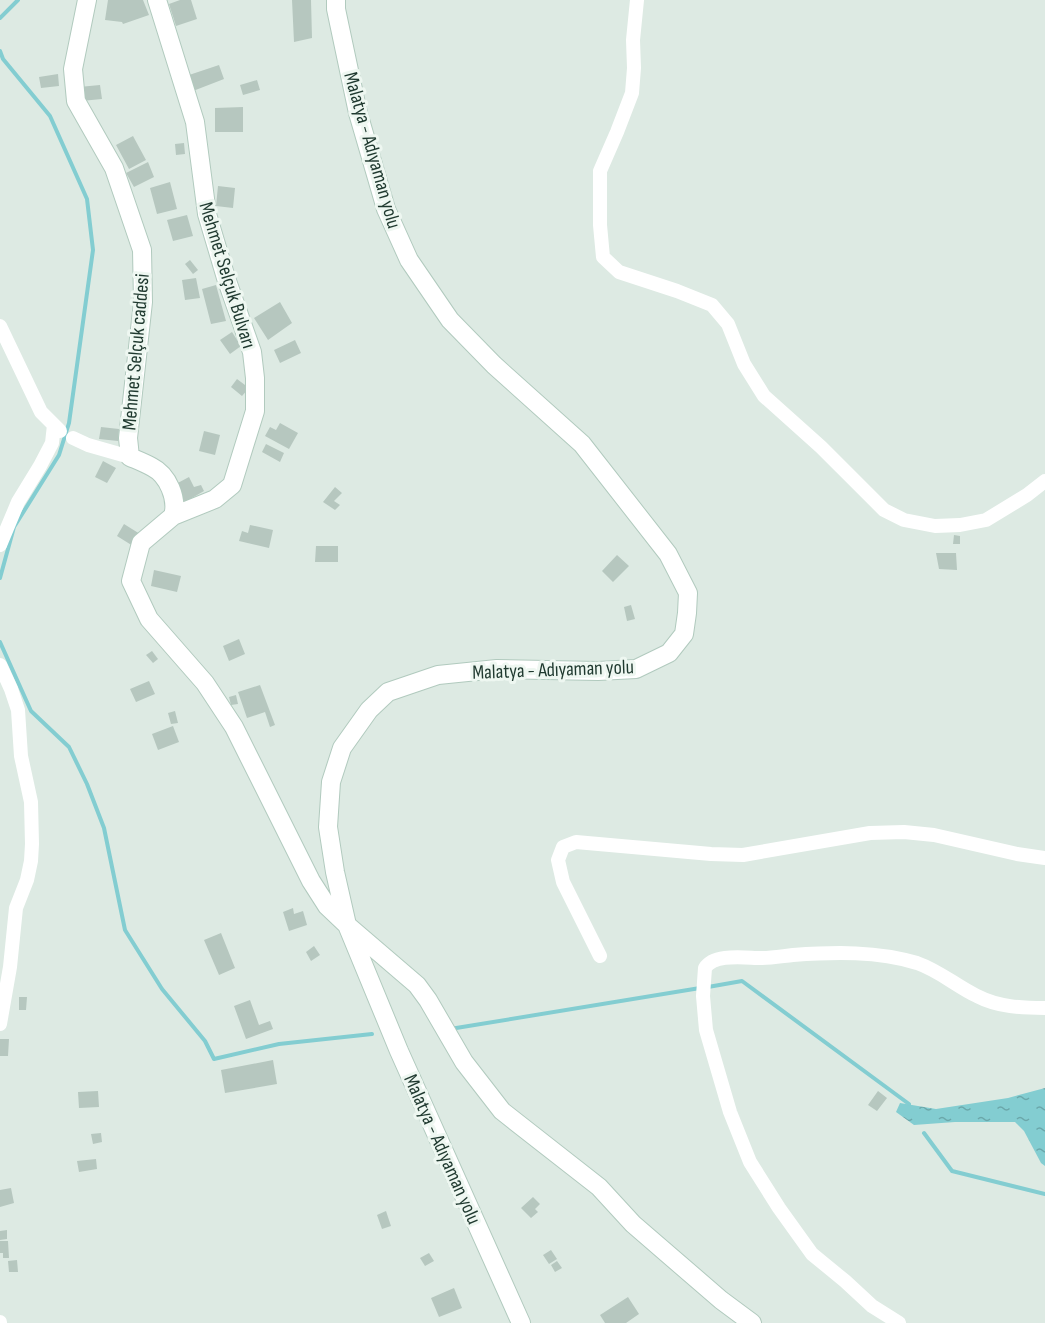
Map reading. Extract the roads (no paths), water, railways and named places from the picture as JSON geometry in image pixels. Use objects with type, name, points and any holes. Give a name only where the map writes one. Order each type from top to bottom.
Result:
[{"type":"main road","name":"Mehmet Selçuk caddesi","points":[[87,0],[73,69],[76,101],[114,168],[142,250],[143,302],[128,438],[130,457],[154,468],[171,487],[175,508],[172,516]]},
{"type":"main road","name":"Mehmet Selçuk Bulvarı","points":[[157,0],[195,122],[207,214],[226,278],[252,351],[255,411],[232,485],[215,499],[172,516],[141,543],[131,581],[149,619],[205,683],[234,727],[311,881],[327,906],[417,985],[464,1062],[502,1111],[599,1187],[633,1224],[721,1300],[752,1323]]},
{"type":"main road","name":"Malatya - Adıyaman yolu","points":[[336,0],[358,113],[386,209],[409,260],[450,320],[494,365],[582,444],[668,554],[688,593],[684,634],[669,653],[636,669],[598,671],[497,669],[438,675],[388,692],[369,710],[342,748],[331,782],[328,827],[347,925],[399,1051],[521,1323]]},
{"type":"street","points":[[637,0],[633,40],[632,93],[618,132],[600,171],[600,225],[603,257],[619,272],[711,305],[729,324],[744,364],[764,396],[821,447],[884,510],[904,520],[935,525],[960,525],[987,520],[1027,495],[1045,480]]},
{"type":"street","points":[[0,326],[41,412],[63,432],[88,445],[130,457]]},
{"type":"street","points":[[0,545],[18,502],[52,443],[63,432]]},
{"type":"street","points":[[0,665],[18,710],[21,756],[31,802],[32,844],[27,880],[16,908],[10,967],[0,1024]]},
{"type":"street","points":[[600,956],[563,882],[558,860],[563,848],[576,842],[743,855],[870,833],[904,832],[934,835],[1045,858]]},
{"type":"street","points":[[899,1323],[872,1306],[812,1254],[750,1162],[730,1112],[706,1030],[703,980],[707,964],[715,959],[735,957],[877,954],[939,972],[978,997],[1005,1005],[1045,1008]]},
{"type":"water","points":[[1045,1088],[1045,1166],[1041,1163],[1024,1131],[1015,1122],[914,1125],[896,1112],[900,1103],[936,1109],[1008,1098]]},
{"type":"waterway","points":[[0,18],[18,0]]},
{"type":"waterway","points":[[0,51],[3,59],[50,116],[87,199],[93,250],[69,423],[59,455],[14,527],[0,578]]},
{"type":"waterway","points":[[0,642],[31,711],[69,747],[87,784],[104,828],[125,930],[162,989],[205,1041],[214,1059],[279,1044],[372,1034]]},
{"type":"waterway","points":[[708,987],[742,981],[909,1104]]},
{"type":"waterway","points":[[450,1029],[700,988]]},
{"type":"waterway","points":[[924,1133],[952,1171],[1045,1194]]}]
